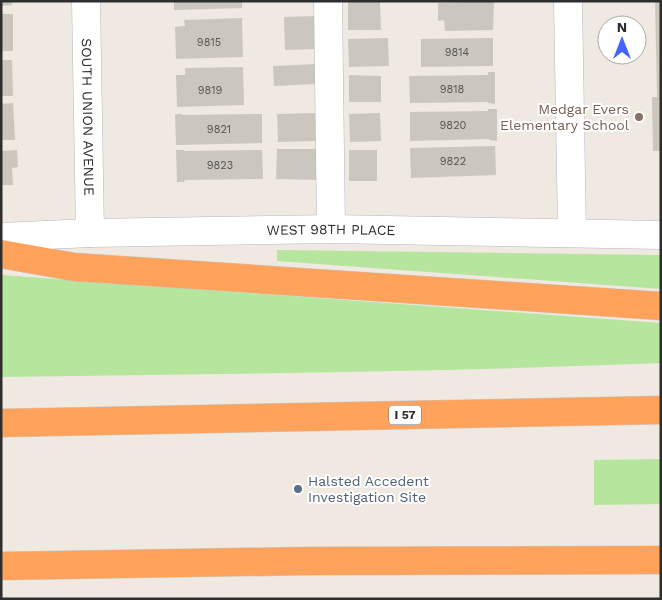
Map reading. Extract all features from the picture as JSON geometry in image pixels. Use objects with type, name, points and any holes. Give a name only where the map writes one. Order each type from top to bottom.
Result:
[{"type":"highway","points":[[1,254],[74,267],[661,306]]},
{"type":"highway","name":"I 57","points":[[1,423],[661,410]]},
{"type":"highway","points":[[1,566],[308,561],[661,560]]},
{"type":"street","name":"SOUTH UNION AVENUE","points":[[86,1],[90,233]]},
{"type":"street","points":[[328,1],[331,229]]},
{"type":"street","points":[[568,1],[572,233]]},
{"type":"street","name":"WEST 98TH PLACE","points":[[1,237],[90,233],[331,229],[661,235]]},
{"type":"green space","points":[[277,250],[661,255],[661,289],[277,261]]},
{"type":"green space","points":[[1,275],[661,323],[661,363],[414,371],[1,377]]},
{"type":"green space","points":[[661,459],[661,504],[594,505],[594,460]]},
{"type":"building","points":[[1,1],[12,1],[12,5],[1,6]]},
{"type":"building","points":[[174,1],[242,1],[242,8],[174,10]]},
{"type":"building","points":[[348,1],[380,1],[381,30],[348,30]]},
{"type":"building","points":[[494,1],[493,30],[445,31],[444,20],[438,21],[438,3]]},
{"type":"building","points":[[655,1],[661,1],[661,151],[653,151],[652,97],[657,97]]},
{"type":"building","points":[[1,14],[13,14],[13,51],[1,51]]},
{"type":"building","points":[[316,16],[316,49],[285,50],[284,17]]},
{"type":"building","points":[[242,18],[243,57],[176,59],[175,27],[185,26],[184,20]]},
{"type":"building","points":[[388,38],[389,66],[349,67],[348,39]]},
{"type":"building","points":[[493,38],[493,66],[421,67],[421,39]]},
{"type":"building","points":[[1,60],[12,60],[13,96],[1,96]]},
{"type":"building","points":[[316,64],[316,84],[274,86],[273,66]]},
{"type":"building","points":[[243,67],[244,105],[177,107],[176,75],[185,75],[185,68]]},
{"type":"building","points":[[488,72],[495,72],[495,104],[488,102],[410,103],[409,76],[488,75]]},
{"type":"building","points":[[349,75],[381,76],[381,102],[349,102]]},
{"type":"building","points":[[13,103],[15,140],[1,140],[1,104]]},
{"type":"building","points":[[488,109],[497,109],[497,141],[489,139],[410,141],[410,112],[488,111]]},
{"type":"building","points":[[317,113],[317,141],[278,142],[277,114]]},
{"type":"building","points":[[380,113],[381,141],[350,142],[349,114]]},
{"type":"building","points":[[175,114],[262,114],[262,143],[176,145]]},
{"type":"building","points":[[495,146],[496,175],[411,178],[410,148]]},
{"type":"building","points":[[277,149],[318,149],[318,180],[276,179]]},
{"type":"building","points":[[17,150],[18,167],[12,168],[13,185],[1,185],[1,151]]},
{"type":"building","points":[[176,150],[262,150],[263,179],[184,180],[185,182],[177,182]]},
{"type":"building","points":[[349,150],[377,150],[377,181],[349,181]]},
{"type":"place","name":"Medgar Evers Elementary School","points":[[639,117]]},
{"type":"place","name":"Halsted Accedent Investigation Site","points":[[298,489]]}]
